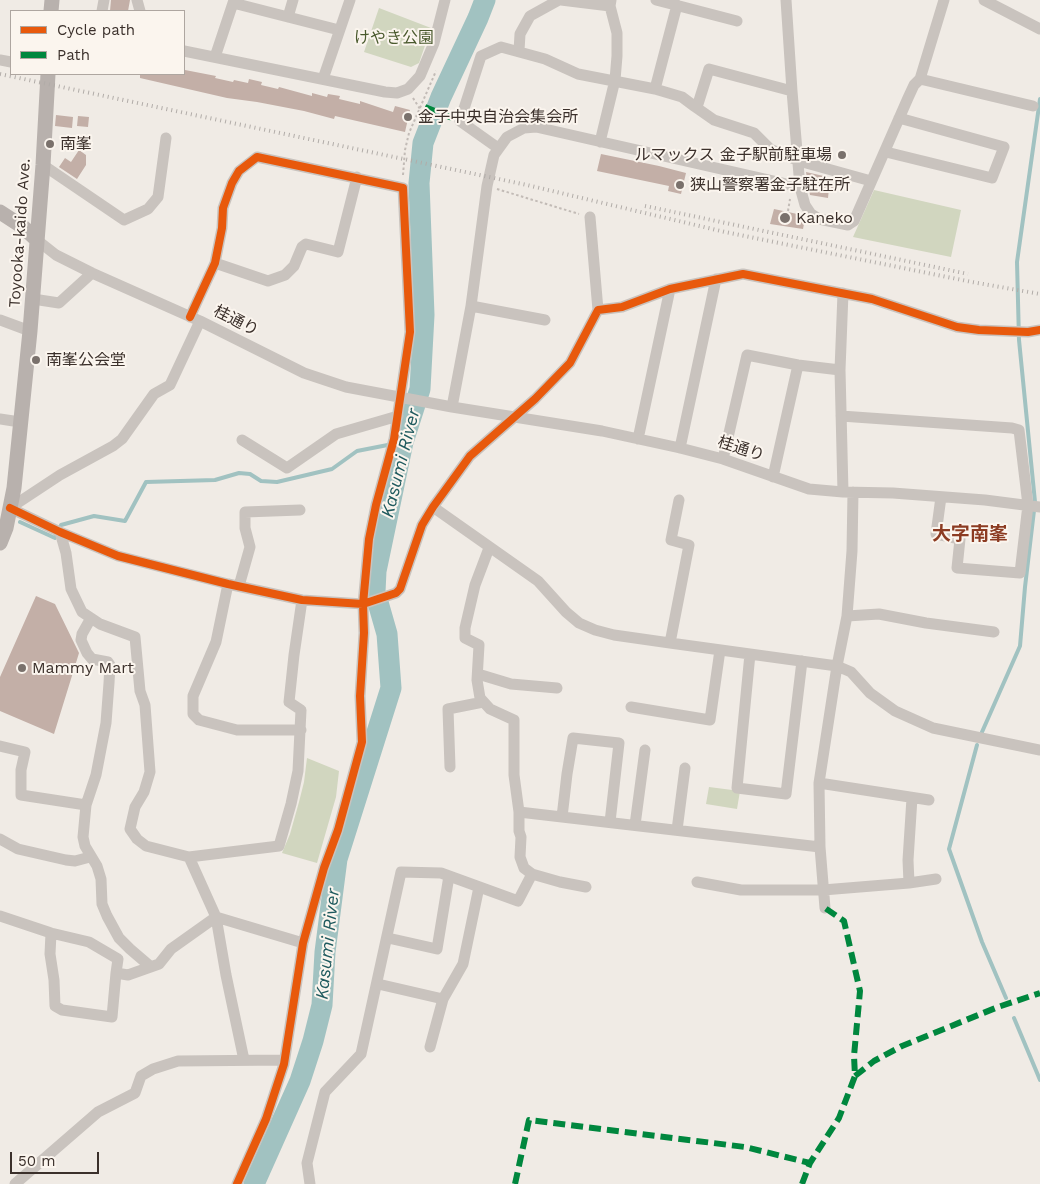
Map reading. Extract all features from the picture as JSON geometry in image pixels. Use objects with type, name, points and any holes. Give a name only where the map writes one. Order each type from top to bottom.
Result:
[{"type":"main road","name":"Toyooka-kaido Ave.","points":[[0,543],[6,528],[10,508],[30,331],[48,75]]},
{"type":"main road","points":[[0,212],[37,240]]},
{"type":"street","points":[[288,17],[293,0]]},
{"type":"street","points":[[323,79],[350,0]]},
{"type":"street","points":[[185,51],[385,92],[398,93],[408,89],[420,76],[442,17],[445,0]]},
{"type":"street","points":[[534,0],[535,13]]},
{"type":"street","points":[[519,51],[520,34],[530,16],[535,13],[560,0],[611,3],[617,33],[617,56],[614,80],[600,142]]},
{"type":"street","points":[[656,0],[737,21]]},
{"type":"street","points":[[786,0],[800,187],[805,205],[811,214],[819,219],[848,225],[854,221],[914,85],[920,79],[944,0]]},
{"type":"street","points":[[984,0],[1040,30]]},
{"type":"street","points":[[215,57],[233,2],[339,30]]},
{"type":"street","points":[[655,89],[677,5]]},
{"type":"street","points":[[498,148],[460,121],[481,56],[501,47],[545,59],[578,74],[655,89],[682,97],[714,120],[754,133],[770,149],[799,161],[871,181]]},
{"type":"street","points":[[694,106],[698,104],[709,69],[792,90]]},
{"type":"street","points":[[920,79],[1033,106]]},
{"type":"street","points":[[886,152],[992,178],[1004,147],[899,118]]},
{"type":"street","points":[[452,407],[494,155],[507,138],[524,128],[536,127],[800,187]]},
{"type":"street","points":[[43,165],[124,220],[148,209],[158,196],[166,138]]},
{"type":"street","points":[[10,508],[60,476],[113,446],[122,439],[154,394],[170,385],[215,263],[222,228],[223,208],[232,183],[240,171],[256,157],[403,188],[410,332],[394,439],[369,539],[363,604],[364,633],[360,696],[362,742],[338,830],[322,877],[303,944],[284,1060],[266,1119],[237,1184]]},
{"type":"street","points":[[215,263],[268,281],[285,275],[294,266],[302,247],[306,244],[338,252],[357,177]]},
{"type":"street","points":[[10,508],[60,532],[118,556],[233,585],[302,600],[363,604],[396,593],[400,589],[422,525],[432,507],[470,456],[514,417],[570,362],[598,310],[590,217]]},
{"type":"street","name":"桂通り","points":[[37,240],[56,255],[92,273],[195,319],[304,373],[346,387],[452,407],[602,431],[680,448],[723,459],[809,489],[941,496],[1034,506]]},
{"type":"street","points":[[33,299],[59,303],[92,273]]},
{"type":"street","points":[[598,310],[622,307],[670,289],[743,274],[797,286],[872,299],[957,327],[1021,332],[1040,330]]},
{"type":"street","points":[[680,448],[716,279]]},
{"type":"street","points":[[638,439],[670,289]]},
{"type":"street","points":[[825,908],[820,847],[819,783],[837,666],[847,616],[852,551],[841,416],[840,370],[843,293]]},
{"type":"street","points":[[470,306],[545,320]]},
{"type":"street","points":[[0,320],[30,331]]},
{"type":"street","points":[[723,459],[747,355],[798,365],[840,370]]},
{"type":"street","points":[[773,477],[798,365]]},
{"type":"street","points":[[242,440],[287,468],[336,434],[398,416]]},
{"type":"street","points":[[841,416],[1019,430],[1034,506],[1020,574],[956,568],[960,539],[936,534],[941,496]]},
{"type":"street","points":[[0,419],[20,422]]},
{"type":"street","points":[[670,643],[689,545],[671,540],[679,500]]},
{"type":"street","points":[[432,507],[538,581],[566,612],[579,623],[595,630],[614,635],[837,666],[851,672],[870,693],[896,711],[933,728],[1040,750]]},
{"type":"street","points":[[300,510],[245,512],[245,528],[250,547],[233,585],[216,642],[193,696],[193,714],[198,720],[237,730],[301,730]]},
{"type":"street","points":[[60,532],[66,553],[71,588],[82,612],[100,624],[135,637],[140,691],[145,705],[150,772],[144,792],[135,807],[130,829],[137,839],[146,846],[189,857],[279,846],[295,786],[301,730],[301,710],[290,702],[294,655],[302,600]]},
{"type":"street","points":[[489,548],[475,584],[465,628],[465,638],[479,645],[478,674],[480,698],[490,709],[514,720],[514,775],[519,812],[520,857],[524,868],[532,874],[586,887]]},
{"type":"street","points":[[847,616],[879,614],[926,623],[994,632]]},
{"type":"street","points":[[91,618],[82,634],[81,640],[86,652],[92,659],[108,662],[110,665],[110,683],[106,723],[96,775],[86,805],[83,837],[101,879],[102,904],[119,938],[130,950],[151,967]]},
{"type":"street","points":[[631,707],[710,720],[720,650]]},
{"type":"street","points":[[750,654],[737,788],[786,794],[802,661]]},
{"type":"street","points":[[478,674],[511,684],[557,688]]},
{"type":"street","points":[[450,767],[448,709],[483,702]]},
{"type":"street","points":[[562,817],[573,738],[619,744],[610,822]]},
{"type":"street","points":[[0,746],[25,752],[21,776],[21,795],[86,805]]},
{"type":"street","points":[[635,825],[645,750]]},
{"type":"street","points":[[677,830],[685,768]]},
{"type":"street","points":[[819,783],[929,800]]},
{"type":"street","points":[[909,883],[908,860],[912,798]]},
{"type":"street","points":[[519,812],[820,847]]},
{"type":"street","points":[[0,839],[18,849],[66,860],[74,861],[90,856]]},
{"type":"street","points":[[189,857],[216,917],[244,1060]]},
{"type":"street","points":[[310,1184],[307,1163],[325,1092],[361,1054],[378,984],[401,872],[441,873],[518,901],[532,874]]},
{"type":"street","points":[[388,938],[437,949],[449,876]]},
{"type":"street","points":[[697,882],[741,890],[823,890],[936,879]]},
{"type":"street","points":[[430,1047],[443,999],[463,964],[480,887]]},
{"type":"street","points":[[0,916],[52,933],[90,942],[118,958],[112,1017],[62,1010],[55,1006],[50,954],[52,933]]},
{"type":"street","points":[[216,917],[303,944]]},
{"type":"street","points":[[116,972],[128,975],[158,964],[170,949],[216,917]]},
{"type":"street","points":[[378,984],[443,999]]},
{"type":"street","points":[[15,1184],[98,1112],[135,1093],[141,1076],[153,1069],[178,1061],[284,1060]]},
{"type":"path","points":[[403,188],[405,150],[409,133],[424,107]]},
{"type":"path","points":[[488,186],[590,217]]},
{"type":"green space","name":"けやき公園","points":[[379,8],[431,28],[419,63],[411,67],[364,52]]},
{"type":"green space","points":[[874,190],[961,210],[951,257],[853,237]]},
{"type":"green space","points":[[307,758],[339,771],[336,797],[317,863],[282,853],[290,834],[299,802]]},
{"type":"green space","points":[[709,787],[740,791],[737,809],[706,804]]},
{"type":"building","points":[[111,0],[130,0],[128,10],[110,10]]},
{"type":"building","points":[[185,70],[216,76],[215,78],[233,82],[234,80],[248,83],[249,79],[262,82],[261,85],[278,89],[279,87],[312,96],[312,93],[327,97],[328,94],[340,96],[339,99],[360,104],[360,101],[393,112],[395,106],[410,110],[405,132],[335,116],[334,119],[304,111],[227,98],[140,78],[140,75],[185,75]]},
{"type":"building","points":[[56,115],[73,117],[72,128],[55,126]]},
{"type":"building","points":[[78,116],[89,117],[88,127],[77,126]]},
{"type":"building","points":[[79,150],[86,155],[86,165],[77,179],[59,167],[65,158],[71,162]]},
{"type":"building","points":[[601,154],[686,173],[681,194],[668,191],[669,186],[597,171]]},
{"type":"building","points":[[806,172],[837,179],[835,189],[829,188],[828,198],[810,195]]},
{"type":"building","name":"Kaneko","points":[[774,209],[802,215],[805,219],[803,229],[770,224]]},
{"type":"building","points":[[36,596],[55,604],[79,653],[54,734],[0,711],[0,677]]},
{"type":"waterway","name":"Kasumi River","points":[[254,1184],[300,1081],[313,1041],[322,1005],[325,952],[337,859],[391,688],[387,634],[375,592],[376,571],[403,442],[420,389],[424,315],[419,183],[423,143],[441,97],[485,0]]},
{"type":"waterway","points":[[982,732],[1020,646],[1035,502],[1019,340],[1017,262],[1040,99]]},
{"type":"waterway","points":[[20,522],[55,538],[61,525],[94,516],[125,521],[146,482],[215,480],[239,473],[250,474],[261,481],[277,482],[332,469],[357,451],[403,442]]},
{"type":"waterway","points":[[977,745],[949,849],[982,942],[1006,998]]},
{"type":"waterway","points":[[1014,1018],[1040,1080]]},
{"type":"railway","points":[[0,74],[527,185],[725,232],[1040,294]]},
{"type":"railway","points":[[645,206],[968,274]]},
{"type":"marked path","points":[[425,107],[457,120]]},
{"type":"marked path","points":[[802,1184],[810,1163],[839,1118],[855,1076],[854,1056],[860,991],[844,921],[825,908]]},
{"type":"marked path","points":[[855,1076],[874,1061],[902,1046],[998,1007],[1040,993]]},
{"type":"marked path","points":[[515,1184],[529,1120],[745,1147],[810,1163]]},
{"type":"cycle path","points":[[190,317],[215,263],[222,228],[223,208],[232,183],[239,171],[257,157],[403,188],[410,332],[394,439],[369,539],[363,604],[364,633],[360,696],[362,742],[338,830],[324,868],[303,943],[284,1064],[266,1119],[237,1184]]},
{"type":"cycle path","points":[[10,508],[60,532],[118,556],[228,584],[302,600],[363,604],[396,593],[400,589],[422,525],[433,507],[470,456],[535,399],[570,363],[598,310],[622,307],[670,289],[743,274],[872,299],[957,327],[1028,332],[1040,330]]},
{"type":"place","name":"金子中央自治会集会所","points":[[408,117]]},
{"type":"place","name":"南峯","points":[[50,144]]},
{"type":"place","name":"ルマックス 金子駅前駐車場","points":[[842,155]]},
{"type":"place","name":"狭山警察署金子駐在所","points":[[680,185]]},
{"type":"place","name":"Kaneko","points":[[785,218]]},
{"type":"place","name":"南峯公会堂","points":[[36,360]]},
{"type":"place","name":"Mammy Mart","points":[[22,668]]},
{"type":"district","name":"大字南峯","points":[[970,534]]}]
